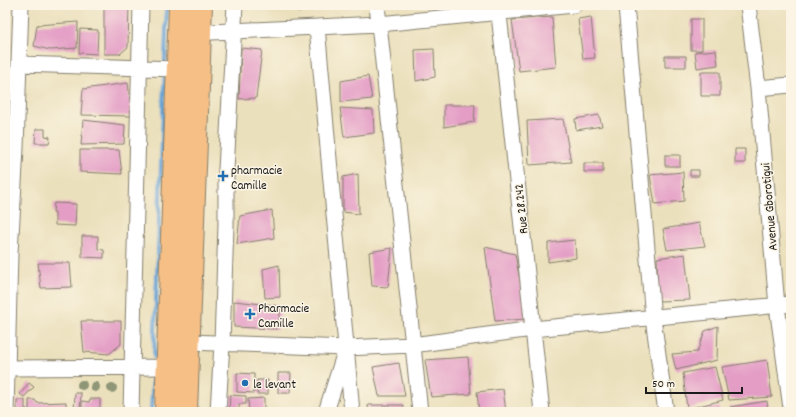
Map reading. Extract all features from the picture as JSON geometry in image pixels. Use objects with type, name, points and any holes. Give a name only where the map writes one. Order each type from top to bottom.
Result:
[{"type":"main road","points":[[180,5],[190,33],[189,342],[186,412]]},
{"type":"main road","points":[[166,412],[177,69],[201,5]]},
{"type":"street","points":[[6,412],[7,253],[10,148],[19,64],[20,5]]},
{"type":"street","points":[[131,412],[138,68],[141,5]]},
{"type":"street","points":[[218,412],[226,225],[226,170],[235,5]]},
{"type":"street","points":[[377,5],[420,412]]},
{"type":"street","points":[[190,33],[379,24],[498,8],[574,5]]},
{"type":"street","points":[[626,5],[653,318],[666,412]]},
{"type":"street","name":"Avenue Gborotigui","points":[[748,5],[784,305],[791,408]]},
{"type":"street","name":"Rue 28.242","points":[[498,8],[542,412]]},
{"type":"street","points":[[317,27],[352,412]]},
{"type":"street","points":[[19,64],[177,69]]},
{"type":"street","points":[[758,88],[791,85]]},
{"type":"street","points":[[6,368],[168,367],[189,342],[346,348],[412,345],[533,330],[784,305]]},
{"type":"street","points":[[326,412],[346,348]]},
{"type":"building","points":[[104,5],[129,5],[128,47],[120,54],[104,54]]},
{"type":"building","points":[[293,5],[303,5],[299,13]]},
{"type":"building","points":[[552,17],[556,67],[519,71],[512,20]]},
{"type":"building","points":[[591,17],[595,58],[583,59],[578,19]]},
{"type":"building","points":[[691,19],[702,19],[702,50],[691,50]]},
{"type":"building","points":[[78,22],[77,48],[50,50],[34,46],[37,25]]},
{"type":"building","points":[[80,29],[98,30],[97,54],[79,53]]},
{"type":"building","points":[[241,48],[262,50],[256,98],[239,99]]},
{"type":"building","points":[[434,49],[435,77],[416,81],[415,50]]},
{"type":"building","points":[[716,50],[718,65],[697,68],[695,52]]},
{"type":"building","points":[[665,56],[686,56],[686,67],[665,67]]},
{"type":"building","points":[[701,72],[720,72],[720,96],[701,96]]},
{"type":"building","points":[[368,76],[372,99],[341,102],[341,81]]},
{"type":"building","points":[[128,83],[132,116],[81,115],[83,89]]},
{"type":"building","points":[[444,105],[475,105],[474,122],[444,127]]},
{"type":"building","points":[[340,108],[373,110],[374,133],[344,137]]},
{"type":"building","points":[[599,115],[602,126],[576,130],[575,119]]},
{"type":"building","points":[[563,119],[571,162],[529,165],[527,121]]},
{"type":"building","points":[[83,120],[125,125],[124,144],[81,145]]},
{"type":"building","points":[[36,129],[45,129],[45,136],[50,137],[49,143],[35,143]]},
{"type":"building","points":[[735,149],[745,149],[745,163],[735,163]]},
{"type":"building","points":[[80,150],[119,150],[122,174],[80,172]]},
{"type":"building","points":[[665,155],[680,155],[680,166],[665,166]]},
{"type":"building","points":[[584,163],[603,163],[603,172],[584,172]]},
{"type":"building","points":[[690,170],[699,170],[699,176],[690,176]]},
{"type":"building","points":[[683,172],[684,201],[655,204],[650,175]]},
{"type":"building","points":[[358,174],[359,214],[343,212],[343,177]]},
{"type":"building","points":[[54,203],[76,204],[75,226],[55,225],[55,212],[53,212]]},
{"type":"building","points":[[272,210],[274,238],[237,244],[240,216]]},
{"type":"building","points":[[699,223],[705,246],[667,250],[663,229]]},
{"type":"building","points":[[82,236],[98,236],[98,249],[104,250],[104,258],[82,257]]},
{"type":"building","points":[[575,240],[576,258],[548,262],[548,243]]},
{"type":"building","points":[[485,247],[515,254],[527,319],[495,321]]},
{"type":"building","points":[[392,248],[388,287],[372,286],[369,252]]},
{"type":"building","points":[[685,254],[690,300],[658,301],[657,258]]},
{"type":"building","points":[[38,263],[70,263],[72,287],[41,288]]},
{"type":"building","points":[[279,265],[280,297],[265,298],[263,269]]},
{"type":"building","points":[[234,301],[281,306],[278,329],[234,327]]},
{"type":"building","points":[[81,321],[121,321],[121,344],[109,354],[84,352]]},
{"type":"building","points":[[718,326],[717,360],[676,370],[672,354],[697,352],[705,331]]},
{"type":"building","points":[[468,357],[471,394],[431,397],[425,360]]},
{"type":"building","points":[[767,360],[772,397],[729,400],[722,367]]},
{"type":"building","points":[[399,363],[405,396],[379,396],[373,367]]},
{"type":"building","points":[[715,367],[723,400],[687,409],[683,373]]},
{"type":"building","name":"le levant","points":[[237,373],[254,374],[254,393],[237,392]]},
{"type":"building","points":[[278,373],[291,373],[290,393],[278,393]]},
{"type":"building","points":[[257,380],[268,380],[268,394],[257,394]]},
{"type":"building","points":[[29,383],[34,387],[24,397],[20,394]]},
{"type":"building","points":[[503,389],[506,412],[479,412],[477,392]]},
{"type":"building","points":[[75,393],[81,393],[80,412],[74,412]]},
{"type":"building","points":[[230,395],[246,396],[246,404],[239,404],[239,412],[229,412]]},
{"type":"building","points":[[264,398],[264,412],[249,412],[248,399]]},
{"type":"building","points":[[90,399],[100,399],[100,412],[82,412],[82,401],[89,402]]},
{"type":"building","points":[[17,400],[25,400],[25,409],[27,409],[27,412],[17,412]]},
{"type":"building","points":[[29,400],[35,400],[37,403],[66,402],[66,412],[29,412]]},
{"type":"building","points":[[767,401],[768,412],[731,412],[730,407]]},
{"type":"building","points":[[368,405],[404,405],[403,412],[369,412]]},
{"type":"building","points":[[719,407],[719,412],[690,412],[690,411]]},
{"type":"waterway","points":[[154,357],[167,5]]},
{"type":"waterway","points":[[151,412],[153,378]]},
{"type":"place","name":"pharmacie Camille","points":[[223,176]]},
{"type":"place","name":"Pharmacie Camille","points":[[250,314]]},
{"type":"place","name":"le levant","points":[[245,383]]}]
